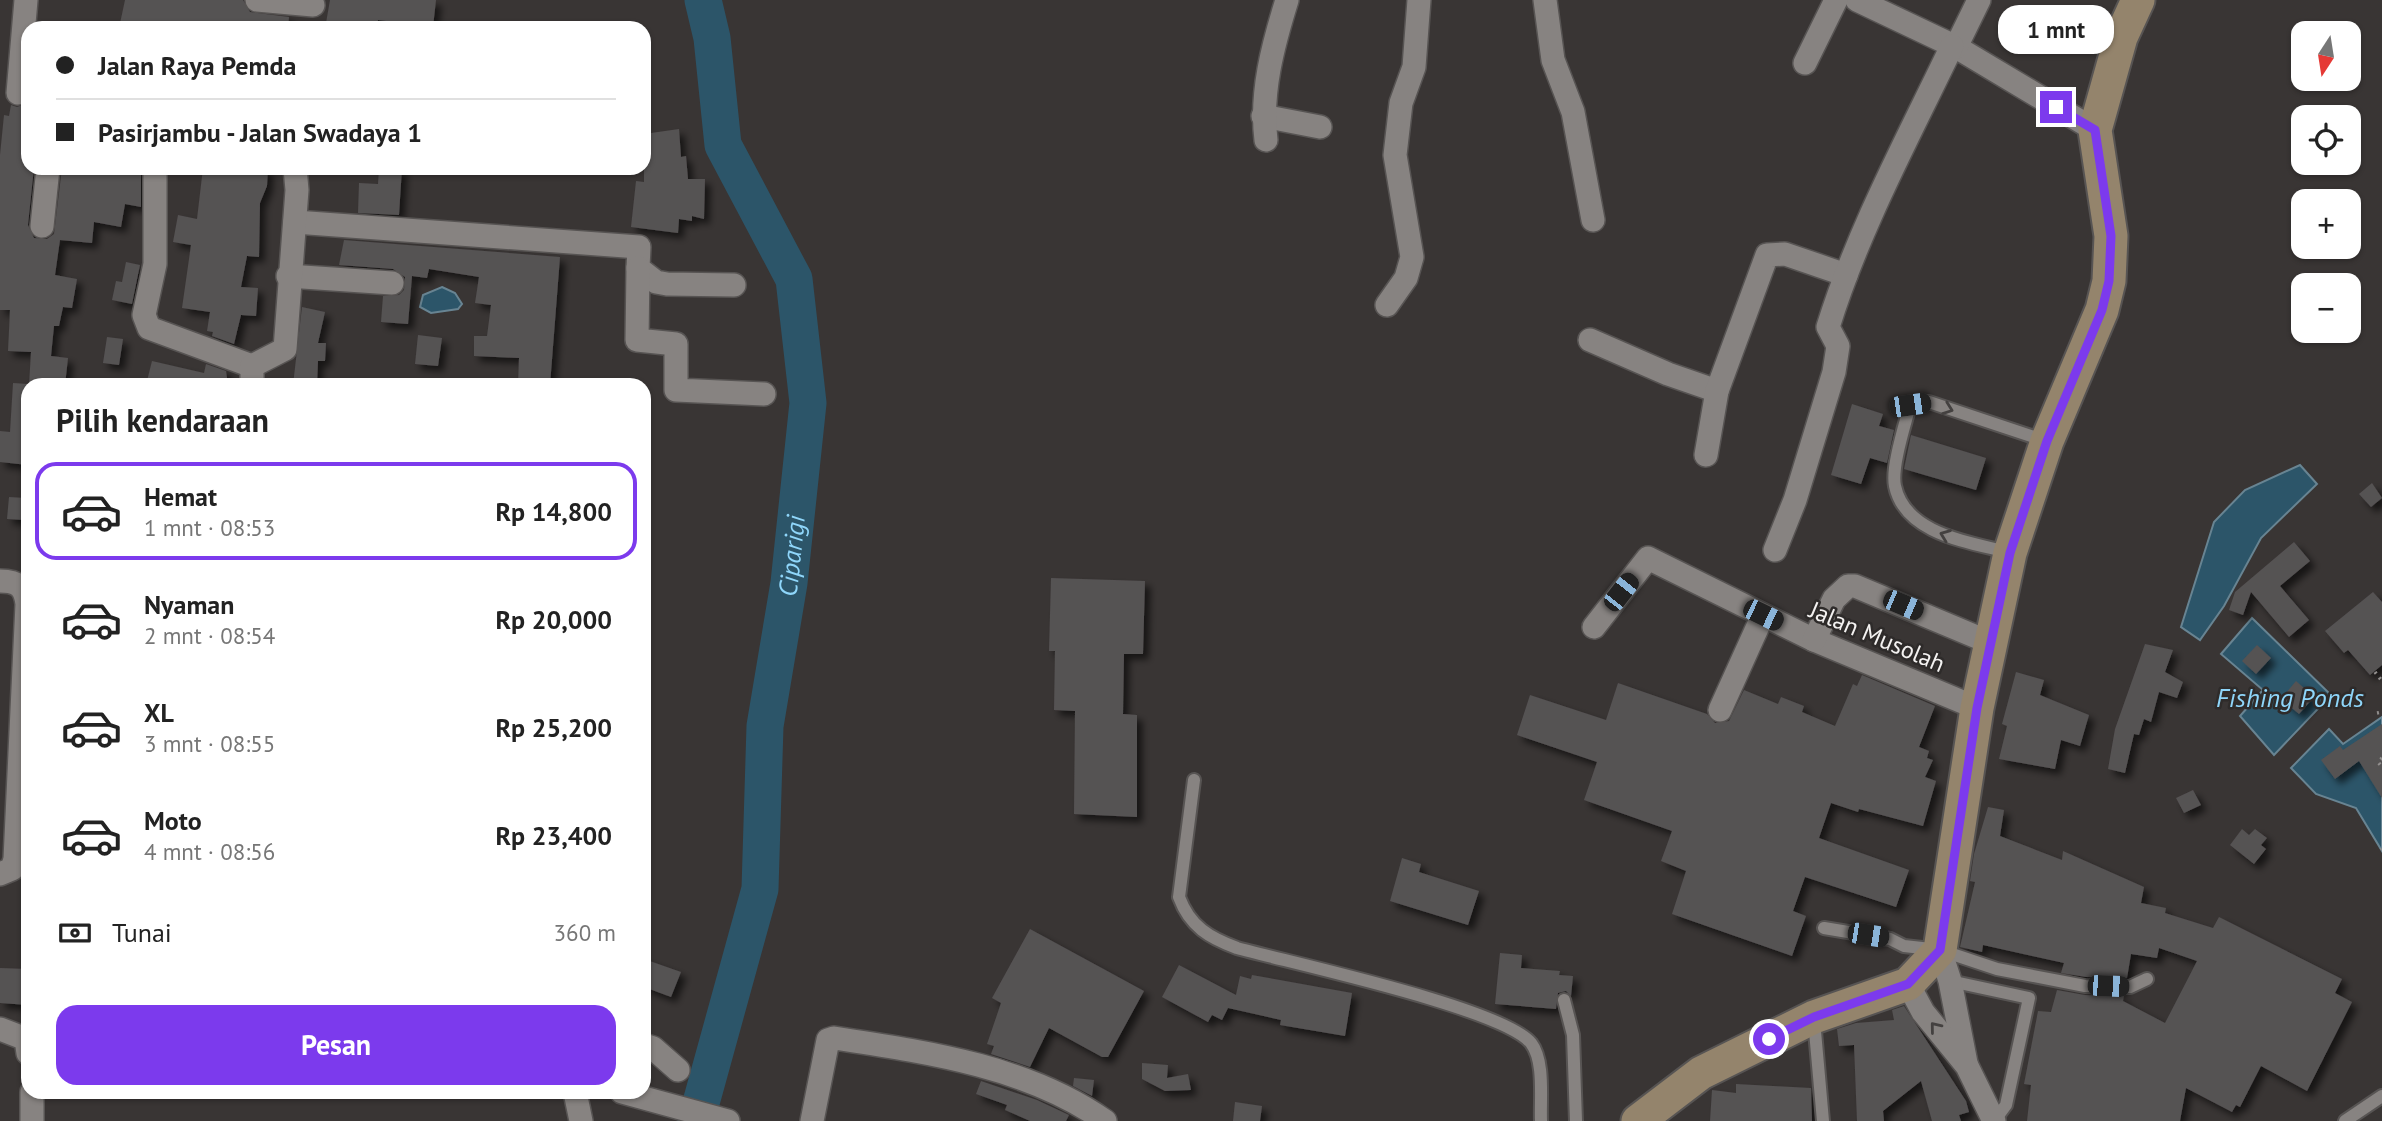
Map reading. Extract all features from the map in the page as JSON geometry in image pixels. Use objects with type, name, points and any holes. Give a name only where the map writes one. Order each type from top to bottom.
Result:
[{"type":"main road","points":[[1638,1121],[1701,1073],[1814,1017],[1908,984],[1945,966],[1977,708],[2010,553],[2047,441],[2102,310],[2109,281],[2111,236],[2095,130],[2121,37],[2138,0]]},
{"type":"street","points":[[24,21],[26,0]]},
{"type":"street","points":[[257,0],[314,11]]},
{"type":"street","points":[[1266,140],[1263,116],[1270,62],[1287,0]]},
{"type":"street","points":[[1387,305],[1406,278],[1412,257],[1395,155],[1401,103],[1414,67],[1419,0]]},
{"type":"street","points":[[1545,0],[1553,60],[1573,112],[1593,220]]},
{"type":"street","points":[[1805,63],[1836,0]]},
{"type":"street","points":[[1857,0],[1954,46],[2095,130]]},
{"type":"street","points":[[1775,550],[1795,500],[1834,372],[1838,346],[1828,327],[1846,275],[1954,46],[1979,0]]},
{"type":"street","points":[[15,93],[21,42]]},
{"type":"street","points":[[1263,116],[1320,127]]},
{"type":"street","points":[[42,226],[47,175]]},
{"type":"street","points":[[155,175],[155,264],[144,315],[149,328],[252,375],[285,349],[288,276],[295,222],[295,175]]},
{"type":"street","points":[[295,222],[639,247],[637,340],[676,344],[676,390],[764,394]]},
{"type":"street","points":[[1706,455],[1717,391],[1766,255],[1785,254],[1846,275]]},
{"type":"street","points":[[638,268],[656,282],[667,284],[734,285]]},
{"type":"street","points":[[288,276],[392,283]]},
{"type":"street","points":[[1590,340],[1668,374],[1717,391]]},
{"type":"street","name":"Jalan Musolah","points":[[1594,627],[1648,558],[1814,640],[1977,708]]},
{"type":"street","points":[[0,581],[21,586]]},
{"type":"street","points":[[1814,640],[1834,598],[1848,586],[1855,586],[1991,643]]},
{"type":"street","points":[[1720,710],[1763,615]]},
{"type":"street","points":[[0,874],[12,869],[15,859],[21,732]]},
{"type":"street","points":[[1945,966],[1967,1066]]},
{"type":"street","points":[[1908,984],[1923,1012],[1967,1066],[1994,1121]]},
{"type":"street","points":[[0,1029],[21,1041]]},
{"type":"street","points":[[812,1121],[828,1040],[834,1038],[919,1051],[1009,1074],[1105,1121]]},
{"type":"street","points":[[651,1047],[678,1070]]},
{"type":"street","points":[[32,1099],[32,1121]]},
{"type":"street","points":[[576,1099],[581,1121]]},
{"type":"street","points":[[647,1099],[728,1121]]},
{"type":"lane","points":[[2010,553],[1947,537],[1929,528],[1912,514],[1900,497],[1894,485],[1896,466],[1910,405],[1928,402],[2047,441]]},
{"type":"lane","points":[[1194,780],[1180,897],[1185,912],[1209,937],[1464,1011],[1529,1041],[1536,1051],[1539,1070],[1541,1121]]},
{"type":"lane","points":[[1824,928],[1945,966],[2029,998],[2015,1074],[2006,1105],[1994,1121]]},
{"type":"lane","points":[[1945,966],[1997,969],[2085,986],[2130,987],[2147,979]]},
{"type":"lane","points":[[1564,1000],[1573,1035],[1576,1121]]},
{"type":"lane","points":[[1814,1017],[1823,1121]]},
{"type":"lane","points":[[2345,1121],[2382,1096]]},
{"type":"path","points":[[2375,671],[2382,681]]},
{"type":"path","points":[[2382,758],[2378,762],[2382,767]]},
{"type":"water","points":[[442,287],[455,293],[462,304],[458,309],[431,313],[420,307],[423,295]]},
{"type":"water","name":"Fishing Ponds","points":[[2300,465],[2317,484],[2261,538],[2224,606],[2200,640],[2181,627],[2214,522],[2245,490]]},
{"type":"water","name":"Fishing Ponds","points":[[2252,618],[2331,695],[2274,755],[2240,716],[2263,690],[2221,654]]},
{"type":"water","points":[[2382,717],[2382,851],[2356,808],[2316,794],[2291,768],[2329,729],[2343,744]]},
{"type":"building","points":[[125,0],[243,0],[250,12],[289,17],[289,21],[120,21]]},
{"type":"building","points":[[330,0],[436,0],[434,21],[326,21]]},
{"type":"building","points":[[11,105],[21,106],[21,175],[33,175],[28,225],[34,238],[47,239],[54,234],[61,175],[141,175],[141,207],[125,204],[121,227],[94,222],[92,243],[60,240],[55,275],[77,279],[72,308],[63,307],[59,326],[54,326],[51,356],[68,358],[66,378],[29,378],[31,352],[8,351],[10,310],[0,310],[0,155],[4,115],[9,116]]},
{"type":"building","points":[[679,129],[681,157],[686,156],[688,179],[705,179],[704,219],[692,216],[692,221],[679,219],[678,233],[631,227],[636,181],[644,182],[644,175],[651,175],[651,133]]},
{"type":"building","points":[[202,175],[268,175],[267,186],[260,203],[259,257],[247,256],[241,287],[258,288],[256,316],[241,315],[234,344],[212,336],[213,332],[207,331],[210,312],[182,308],[191,245],[173,242],[178,215],[197,219]]},
{"type":"building","points":[[379,175],[402,175],[399,215],[358,213],[359,183],[378,184]]},
{"type":"building","points":[[344,240],[560,257],[551,378],[518,378],[519,358],[474,356],[474,336],[487,336],[491,305],[475,303],[479,277],[429,269],[427,278],[412,276],[408,324],[381,322],[383,296],[399,295],[404,290],[405,277],[393,269],[339,265]]},
{"type":"building","points":[[126,262],[140,265],[132,304],[112,300],[116,281],[122,282]]},
{"type":"building","points":[[302,307],[325,312],[318,343],[326,343],[325,361],[318,361],[317,378],[294,378]]},
{"type":"building","points":[[418,335],[442,338],[438,366],[415,364]]},
{"type":"building","points":[[107,337],[123,339],[119,365],[103,363]]},
{"type":"building","points":[[152,361],[204,373],[206,364],[226,371],[227,378],[148,378]]},
{"type":"building","points":[[13,383],[21,384],[21,464],[0,462],[0,431],[10,432]]},
{"type":"building","points":[[1852,404],[1883,414],[1879,426],[1894,430],[1887,463],[1870,458],[1861,484],[1831,475]]},
{"type":"building","points":[[1911,435],[1986,458],[1976,490],[1904,469]]},
{"type":"building","points":[[2372,483],[2382,498],[2371,507],[2359,494]]},
{"type":"building","points":[[9,497],[21,498],[21,520],[7,519]]},
{"type":"building","points":[[2294,542],[2310,561],[2280,586],[2309,620],[2289,637],[2251,592],[2243,615],[2229,610],[2235,592]]},
{"type":"building","points":[[1051,578],[1145,581],[1143,654],[1124,654],[1123,714],[1137,715],[1137,817],[1074,814],[1075,711],[1054,710],[1055,651],[1049,651]]},
{"type":"building","points":[[2373,592],[2382,602],[2382,665],[2370,675],[2348,650],[2344,653],[2325,631]]},
{"type":"building","points":[[2145,644],[2173,650],[2165,672],[2183,682],[2177,698],[2159,692],[2151,722],[2144,719],[2139,735],[2134,734],[2125,773],[2108,769],[2115,729]]},
{"type":"building","points":[[2257,645],[2271,658],[2256,674],[2242,661]]},
{"type":"building","points":[[2016,672],[2044,680],[2040,695],[2089,715],[2080,746],[2061,740],[2055,769],[1999,759],[2007,726],[2002,724]]},
{"type":"building","points":[[1862,675],[1935,706],[1919,747],[1929,751],[1927,758],[1933,760],[1925,777],[1936,781],[1923,826],[1859,809],[1858,812],[1831,803],[1819,838],[1909,870],[1896,907],[1805,877],[1793,911],[1806,916],[1792,956],[1672,914],[1686,871],[1661,861],[1672,831],[1584,800],[1597,762],[1517,735],[1530,695],[1606,720],[1618,683],[1707,714],[1715,723],[1729,721],[1744,690],[1778,704],[1781,697],[1804,706],[1802,712],[1835,726],[1853,684],[1857,686]]},
{"type":"building","points":[[2296,681],[2314,697],[2299,714],[2281,699]]},
{"type":"building","points":[[2382,724],[2382,798],[2359,761],[2335,779],[2321,760],[2340,746],[2343,750]]},
{"type":"building","points":[[2193,790],[2201,805],[2184,813],[2176,798]]},
{"type":"building","points":[[1988,807],[2004,810],[2000,836],[2062,860],[2063,851],[2144,887],[2141,903],[2166,908],[2165,913],[2213,928],[2219,917],[2342,979],[2335,993],[2352,1002],[2307,1091],[2261,1066],[2240,1107],[2236,1105],[2232,1112],[2186,1088],[2180,1121],[2027,1121],[2031,1085],[2024,1084],[2038,1011],[2051,1012],[2057,990],[2085,995],[2124,996],[2123,1001],[2165,1023],[2197,961],[2159,948],[2157,958],[2131,954],[2127,978],[2086,977],[2061,973],[2064,963],[1983,945],[1982,952],[1960,947],[1975,882],[1970,881],[1974,854]]},
{"type":"building","points":[[2242,829],[2249,835],[2255,829],[2267,838],[2261,845],[2266,849],[2254,864],[2230,845]]},
{"type":"building","points":[[1402,858],[1421,864],[1419,872],[1479,891],[1468,925],[1390,901]]},
{"type":"building","points":[[1030,929],[1144,991],[1108,1057],[1102,1057],[1049,1028],[1030,1067],[991,1054],[994,1046],[987,1044],[1001,1003],[992,998]]},
{"type":"building","points":[[1500,953],[1522,955],[1521,968],[1560,971],[1559,975],[1573,976],[1571,996],[1566,991],[1558,993],[1556,1009],[1495,1004]]},
{"type":"building","points":[[651,961],[681,972],[671,997],[651,990]]},
{"type":"building","points":[[1179,965],[1236,995],[1240,976],[1251,979],[1252,975],[1352,993],[1345,1036],[1280,1025],[1281,1020],[1228,1008],[1222,1020],[1212,1015],[1208,1022],[1162,997]]},
{"type":"building","points":[[0,968],[21,969],[21,1004],[0,1003]]},
{"type":"building","points":[[1904,1006],[1966,1101],[1969,1112],[1959,1115],[1961,1121],[1932,1121],[1921,1081],[1883,1111],[1884,1121],[1857,1121],[1854,1045],[1839,1046],[1837,1029],[1856,1023],[1894,1020],[1892,1010]]},
{"type":"building","points":[[1142,1063],[1168,1065],[1167,1078],[1188,1074],[1191,1090],[1165,1091],[1142,1079]]},
{"type":"building","points":[[1074,1078],[1094,1080],[1092,1096],[1073,1086]]},
{"type":"building","points":[[981,1081],[1037,1100],[1069,1115],[1066,1121],[1030,1121],[1005,1110],[1007,1105],[976,1094]]},
{"type":"building","points":[[1736,1084],[1811,1088],[1812,1121],[1710,1121],[1712,1090],[1736,1093]]},
{"type":"building","points":[[1235,1102],[1262,1106],[1260,1121],[1233,1121]]},
{"type":"waterway","name":"Ciparigi","points":[[696,1121],[760,889],[765,726],[789,583],[808,403],[794,279],[723,145],[712,38],[703,0]]},
{"type":"route","points":[[1769,1039],[1814,1017],[1908,984],[1940,950],[1977,708],[2010,553],[2047,441],[2102,310],[2109,281],[2111,236],[2095,130],[2056,107]]}]
